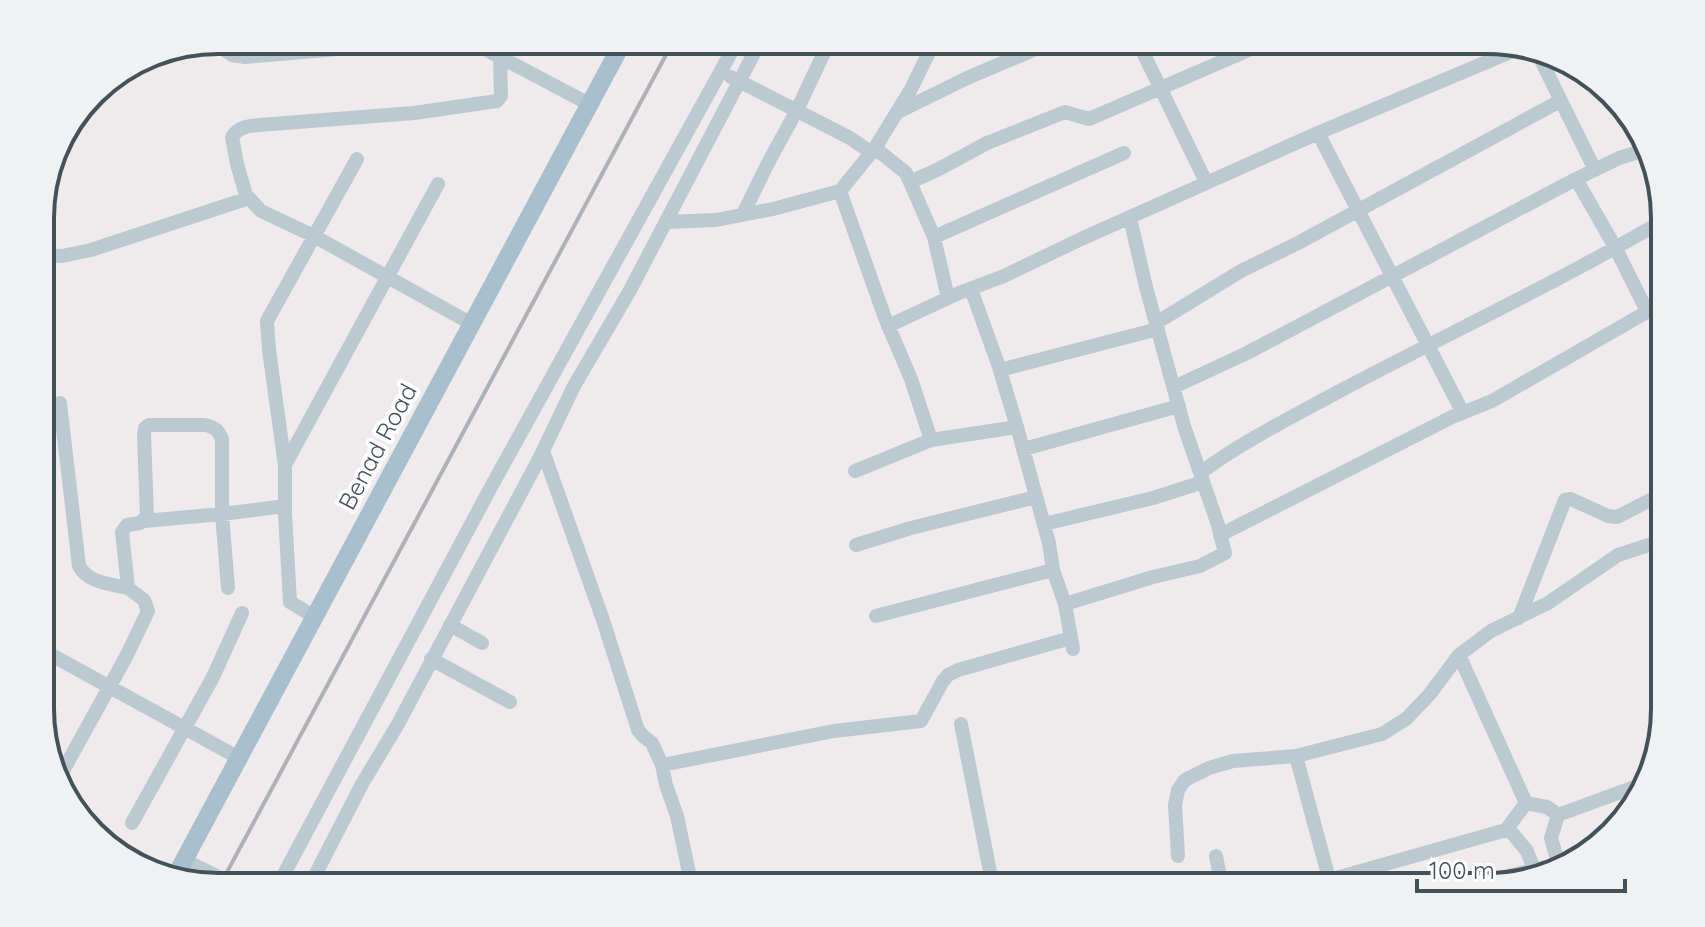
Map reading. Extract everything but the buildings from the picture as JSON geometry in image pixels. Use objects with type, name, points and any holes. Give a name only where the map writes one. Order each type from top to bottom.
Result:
[{"type":"main road","name":"Benad Road","points":[[180,868],[616,54]]},
{"type":"street","points":[[230,54],[245,57],[280,54]]},
{"type":"street","points":[[493,54],[589,104]]},
{"type":"street","points":[[284,873],[483,501],[730,54]]},
{"type":"street","points":[[316,873],[753,54]]},
{"type":"street","points":[[743,214],[823,54]]},
{"type":"street","points":[[666,222],[716,220],[840,191],[873,150],[910,91],[928,54]]},
{"type":"street","points":[[897,112],[1023,54]]},
{"type":"street","points":[[1144,54],[1206,182]]},
{"type":"street","points":[[910,182],[1031,124],[1065,112],[1089,119],[1240,54]]},
{"type":"street","points":[[888,326],[1206,182],[1504,55]]},
{"type":"street","points":[[472,324],[314,236],[261,211],[249,198],[239,172],[232,137],[244,127],[414,113],[497,101],[501,96],[500,58]]},
{"type":"street","points":[[1543,64],[1595,170]]},
{"type":"street","points":[[721,70],[873,150],[906,173],[934,237],[948,298]]},
{"type":"street","points":[[1000,370],[1157,326],[1241,271],[1560,101]]},
{"type":"street","points":[[1318,133],[1463,413]]},
{"type":"street","points":[[1174,387],[1247,353],[1576,179],[1638,152]]},
{"type":"street","points":[[934,237],[1124,153]]},
{"type":"street","points":[[315,617],[290,602],[285,466],[267,321],[357,159]]},
{"type":"street","points":[[1576,179],[1647,311]]},
{"type":"street","points":[[285,466],[438,184]]},
{"type":"street","points":[[840,191],[931,440]]},
{"type":"street","points":[[54,256],[91,250],[249,198]]},
{"type":"street","points":[[1065,604],[1208,563],[1225,553],[1179,406],[1130,218]]},
{"type":"street","points":[[1044,524],[1153,498],[1201,477],[1223,455],[1275,426],[1651,227]]},
{"type":"street","points":[[662,765],[834,731],[921,721],[948,675],[958,670],[1072,644],[1065,604],[1053,570],[1024,449],[971,289]]},
{"type":"street","points":[[1220,535],[1492,401],[1651,309]]},
{"type":"street","points":[[60,403],[79,566],[90,579],[128,588],[144,600],[148,611],[65,768]]},
{"type":"street","points":[[1024,449],[1179,406]]},
{"type":"street","points":[[144,521],[147,512],[145,428],[149,425],[214,427],[222,439],[222,514],[228,588]]},
{"type":"street","points":[[855,471],[931,440],[1017,427]]},
{"type":"street","points":[[543,451],[612,644],[638,730],[652,743],[662,765],[689,873]]},
{"type":"street","points":[[856,545],[1036,497]]},
{"type":"street","points":[[1519,618],[1565,500],[1571,499],[1617,517],[1651,500]]},
{"type":"street","points":[[128,588],[122,532],[127,525],[285,506]]},
{"type":"street","points":[[1178,856],[1175,805],[1178,790],[1185,780],[1233,761],[1296,756],[1382,734],[1406,719],[1429,695],[1459,655],[1491,631],[1548,603],[1618,555],[1651,544]]},
{"type":"street","points":[[876,616],[1053,570]]},
{"type":"street","points":[[132,823],[213,677],[242,613]]},
{"type":"street","points":[[450,625],[482,643]]},
{"type":"street","points":[[1459,655],[1526,803]]},
{"type":"street","points":[[54,656],[239,758]]},
{"type":"street","points":[[431,659],[510,702]]},
{"type":"street","points":[[961,724],[990,873]]},
{"type":"street","points":[[1296,756],[1327,873]]},
{"type":"street","points":[[1558,815],[1630,789]]},
{"type":"street","points":[[1526,803],[1547,807],[1558,815]]},
{"type":"street","points":[[1365,873],[1508,828],[1526,803]]},
{"type":"street","points":[[1557,857],[1551,838],[1558,815]]},
{"type":"street","points":[[1508,828],[1527,851],[1533,866]]},
{"type":"street","points":[[1216,856],[1219,873]]},
{"type":"street","points":[[184,860],[210,873]]},
{"type":"railway","points":[[227,873],[666,54]]}]
